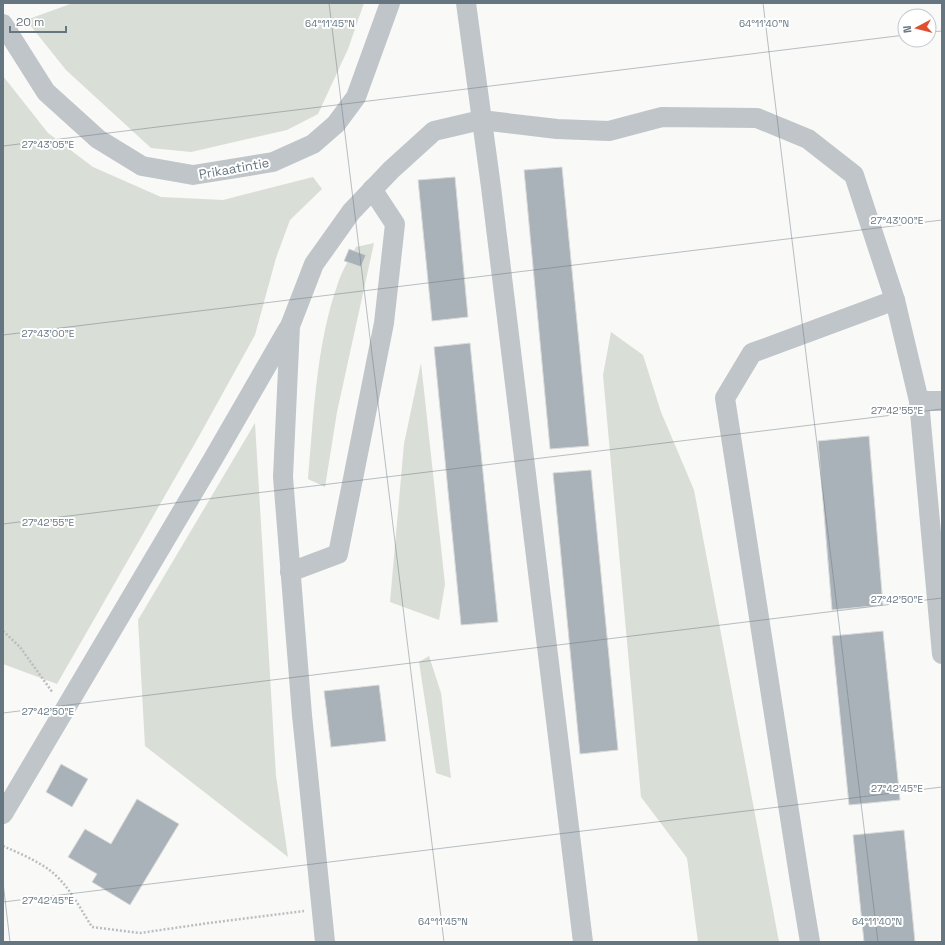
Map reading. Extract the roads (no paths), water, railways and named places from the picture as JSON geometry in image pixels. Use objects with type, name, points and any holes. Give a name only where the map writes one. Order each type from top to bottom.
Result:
[{"type":"street","name":"Prikaatintie","points":[[3,24],[46,92],[98,139],[142,166],[193,175],[274,162],[313,144],[336,124],[356,97],[390,3]]},
{"type":"street","points":[[466,3],[491,187],[583,942]]},
{"type":"street","points":[[3,814],[290,326],[314,264],[351,212],[372,189],[434,131],[481,120],[557,129],[609,131],[662,117],[757,118],[808,139],[854,175],[895,300],[919,401],[942,654]]},
{"type":"street","points":[[290,572],[338,554],[384,322],[395,224],[372,189]]},
{"type":"street","points":[[810,942],[725,398],[752,353],[895,300]]},
{"type":"street","points":[[290,326],[282,477],[303,722],[322,909],[323,941]]},
{"type":"street","points":[[919,401],[942,401]]}]
